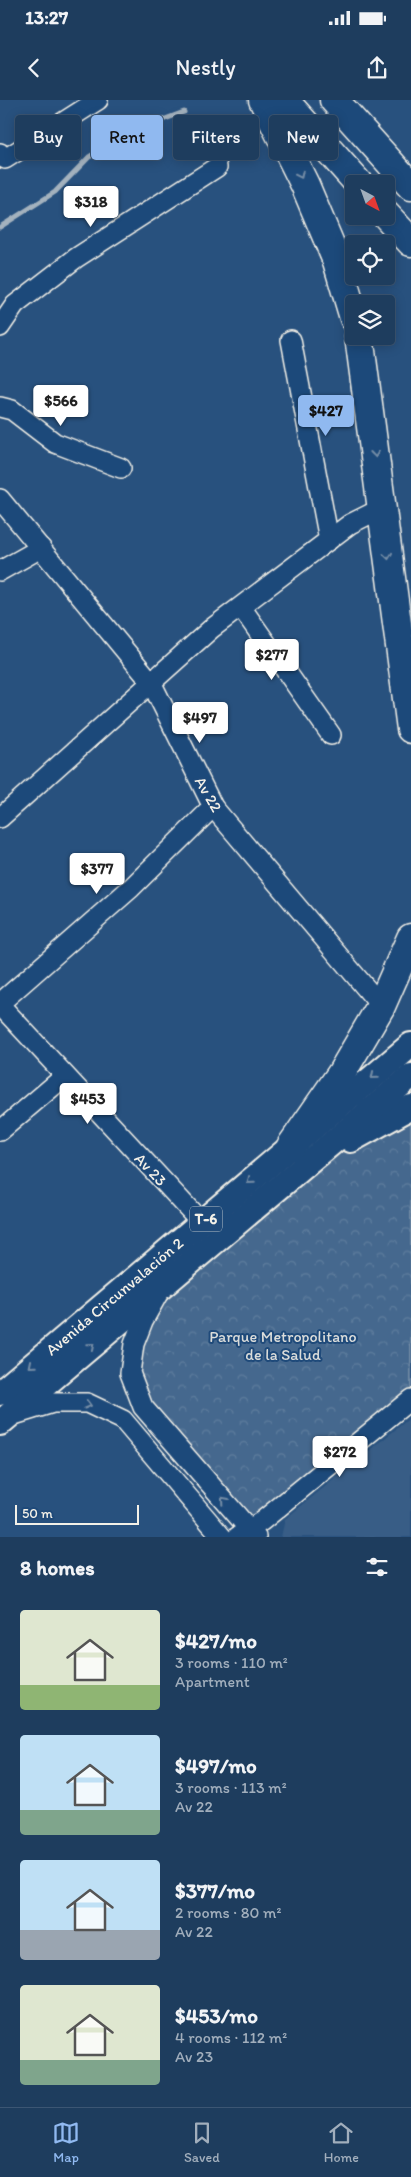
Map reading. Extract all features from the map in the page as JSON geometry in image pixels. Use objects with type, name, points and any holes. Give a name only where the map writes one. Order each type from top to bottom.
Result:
[{"type":"highway","points":[[263,100],[305,185],[337,261],[347,295]]},
{"type":"highway","points":[[284,100],[351,175]]},
{"type":"highway","points":[[334,100],[411,186]]},
{"type":"highway","points":[[340,100],[411,160]]},
{"type":"highway","points":[[395,225],[411,242]]},
{"type":"highway","points":[[360,345],[411,729]]},
{"type":"highway","points":[[297,1156],[380,1006],[411,938]]},
{"type":"main road","name":"Avenida Circunvalación 2","points":[[4,1420],[163,1285],[411,1044]]},
{"type":"main road","name":"Avenida Circunvalación 2","points":[[0,1392],[201,1222],[411,1076]]},
{"type":"main road","points":[[297,1156],[411,1107]]},
{"type":"street","points":[[0,153],[5,159],[98,100]]},
{"type":"street","points":[[0,327],[15,304],[76,258],[217,167]]},
{"type":"street","points":[[291,340],[329,540]]},
{"type":"street","points":[[0,407],[12,410],[55,443],[121,468]]},
{"type":"street","name":"Av 22","points":[[0,498],[151,682],[213,807],[380,1006]]},
{"type":"street","points":[[0,818],[211,629],[350,524],[382,508]]},
{"type":"street","points":[[0,571],[41,548]]},
{"type":"street","points":[[241,607],[331,735]]},
{"type":"street","points":[[0,1004],[131,888],[213,807]]},
{"type":"street","name":"Av 23","points":[[0,1004],[201,1222]]},
{"type":"street","points":[[0,1131],[65,1076]]},
{"type":"street","points":[[163,1285],[143,1321],[134,1344],[130,1373],[143,1407],[248,1534],[411,1400]]},
{"type":"street","points":[[4,1420],[53,1403],[87,1402],[124,1420],[222,1537]]},
{"type":"shaded area","points":[[411,1417],[411,1537],[281,1537],[285,1519]]},
{"type":"green space","name":"Parque Metropolitano de la Salud","points":[[411,1107],[411,1399],[249,1529],[143,1407],[134,1344],[163,1285],[303,1166]]},
{"type":"waterway","points":[[0,227],[55,192],[89,157],[133,131],[184,112]]}]
